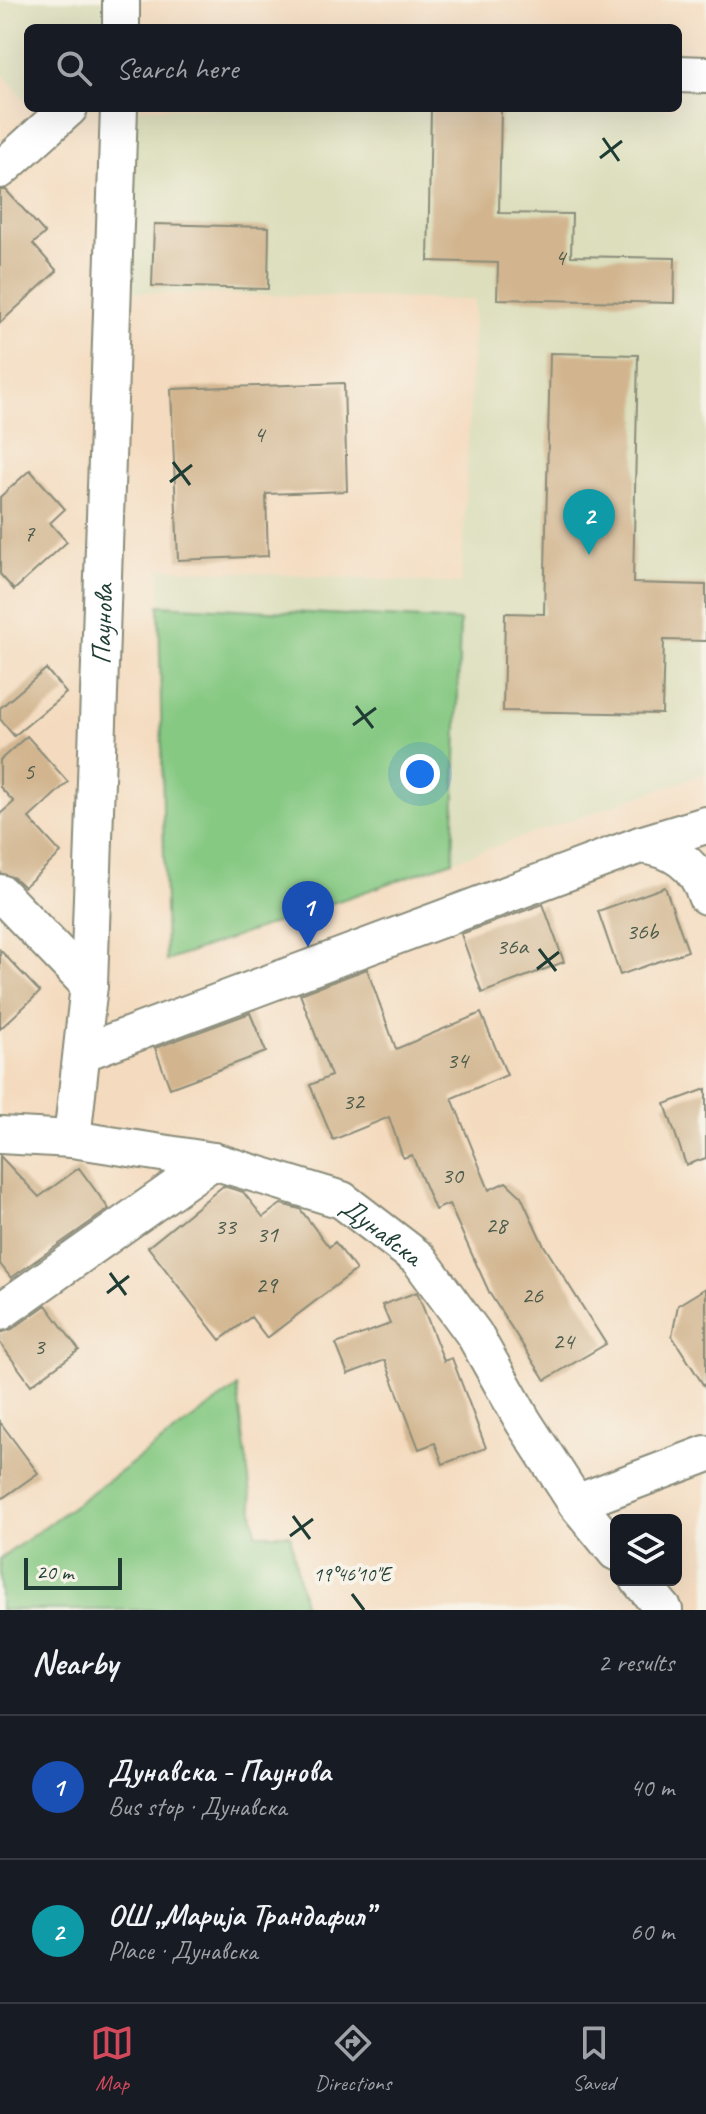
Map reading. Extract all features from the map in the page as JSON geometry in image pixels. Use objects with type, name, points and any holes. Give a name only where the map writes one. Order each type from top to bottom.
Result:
[{"type":"street","points":[[121,0],[121,24]]},
{"type":"street","points":[[682,74],[706,75]]},
{"type":"street","points":[[0,170],[65,112]]},
{"type":"street","name":"Паунова","points":[[72,1139],[89,985],[119,112]]},
{"type":"street","points":[[82,1053],[640,845],[706,825]]},
{"type":"street","points":[[640,845],[674,854],[692,868],[706,896]]},
{"type":"street","points":[[0,893],[89,985]]},
{"type":"street","name":"Дунавска","points":[[0,1135],[72,1139],[213,1161],[342,1200],[419,1259],[474,1334],[523,1421],[576,1503],[610,1545]]},
{"type":"street","points":[[0,1312],[213,1161]]},
{"type":"street","points":[[576,1503],[706,1454]]},
{"type":"street","points":[[644,1586],[664,1610]]},
{"type":"shaded area","points":[[0,0],[105,0],[104,24],[24,24],[24,98],[0,71]]},
{"type":"shaded area","points":[[682,82],[706,82],[706,773],[166,961],[159,568],[461,584],[475,300],[133,292],[137,112],[682,112]]},
{"type":"green space","points":[[159,605],[460,621],[453,861],[166,961]]},
{"type":"green space","points":[[237,1387],[256,1534],[290,1534],[305,1610],[0,1610],[0,1559]]},
{"type":"building","points":[[431,112],[501,112],[499,213],[572,214],[571,256],[675,258],[674,303],[497,299],[498,263],[428,261]]},
{"type":"building","points":[[0,190],[6,190],[45,233],[33,244],[57,271],[0,323]]},
{"type":"building","points":[[154,224],[269,227],[268,289],[152,286]]},
{"type":"building","points":[[550,353],[638,355],[633,583],[706,585],[706,641],[664,640],[662,714],[503,711],[505,613],[544,614]]},
{"type":"building","points":[[344,383],[347,491],[266,494],[268,556],[178,560],[171,389]]},
{"type":"building","points":[[30,470],[65,509],[50,523],[67,542],[14,590],[0,574],[0,497]]},
{"type":"building","points":[[46,669],[66,693],[14,736],[0,719],[0,708]]},
{"type":"building","points":[[27,736],[68,782],[29,818],[61,853],[24,887],[14,878],[0,873],[0,814],[14,802],[0,787],[0,760]]},
{"type":"building","points":[[665,887],[688,951],[620,975],[598,911]]},
{"type":"building","points":[[543,904],[564,962],[482,993],[461,934]]},
{"type":"building","points":[[0,950],[40,992],[0,1029]]},
{"type":"building","points":[[367,969],[396,1049],[481,1013],[507,1075],[452,1098],[489,1190],[506,1182],[521,1196],[543,1244],[606,1344],[545,1380],[490,1294],[449,1204],[435,1210],[412,1155],[403,1158],[389,1117],[333,1140],[310,1085],[331,1076],[300,994]]},
{"type":"building","points":[[250,1013],[266,1052],[170,1088],[155,1048]]},
{"type":"building","points":[[706,1089],[706,1158],[686,1165],[665,1104]]},
{"type":"building","points":[[0,1156],[39,1197],[79,1168],[109,1209],[11,1278],[0,1264]]},
{"type":"building","points":[[223,1186],[243,1192],[263,1217],[281,1204],[300,1209],[329,1247],[335,1242],[356,1270],[267,1338],[251,1317],[220,1340],[148,1247]]},
{"type":"building","points":[[706,1288],[706,1389],[672,1336],[678,1305]]},
{"type":"building","points":[[417,1292],[444,1361],[452,1358],[486,1448],[443,1464],[435,1443],[419,1449],[385,1360],[348,1374],[336,1344],[390,1324],[382,1305]]},
{"type":"building","points":[[46,1305],[79,1350],[31,1385],[0,1343],[0,1333],[12,1329]]},
{"type":"building","points":[[0,1422],[38,1473],[0,1500]]},
{"type":"place","name":"ОШ „Марија Трандафил”","points":[[589,555]]},
{"type":"place","name":"Дунавска - Паунова","points":[[308,947]]}]
